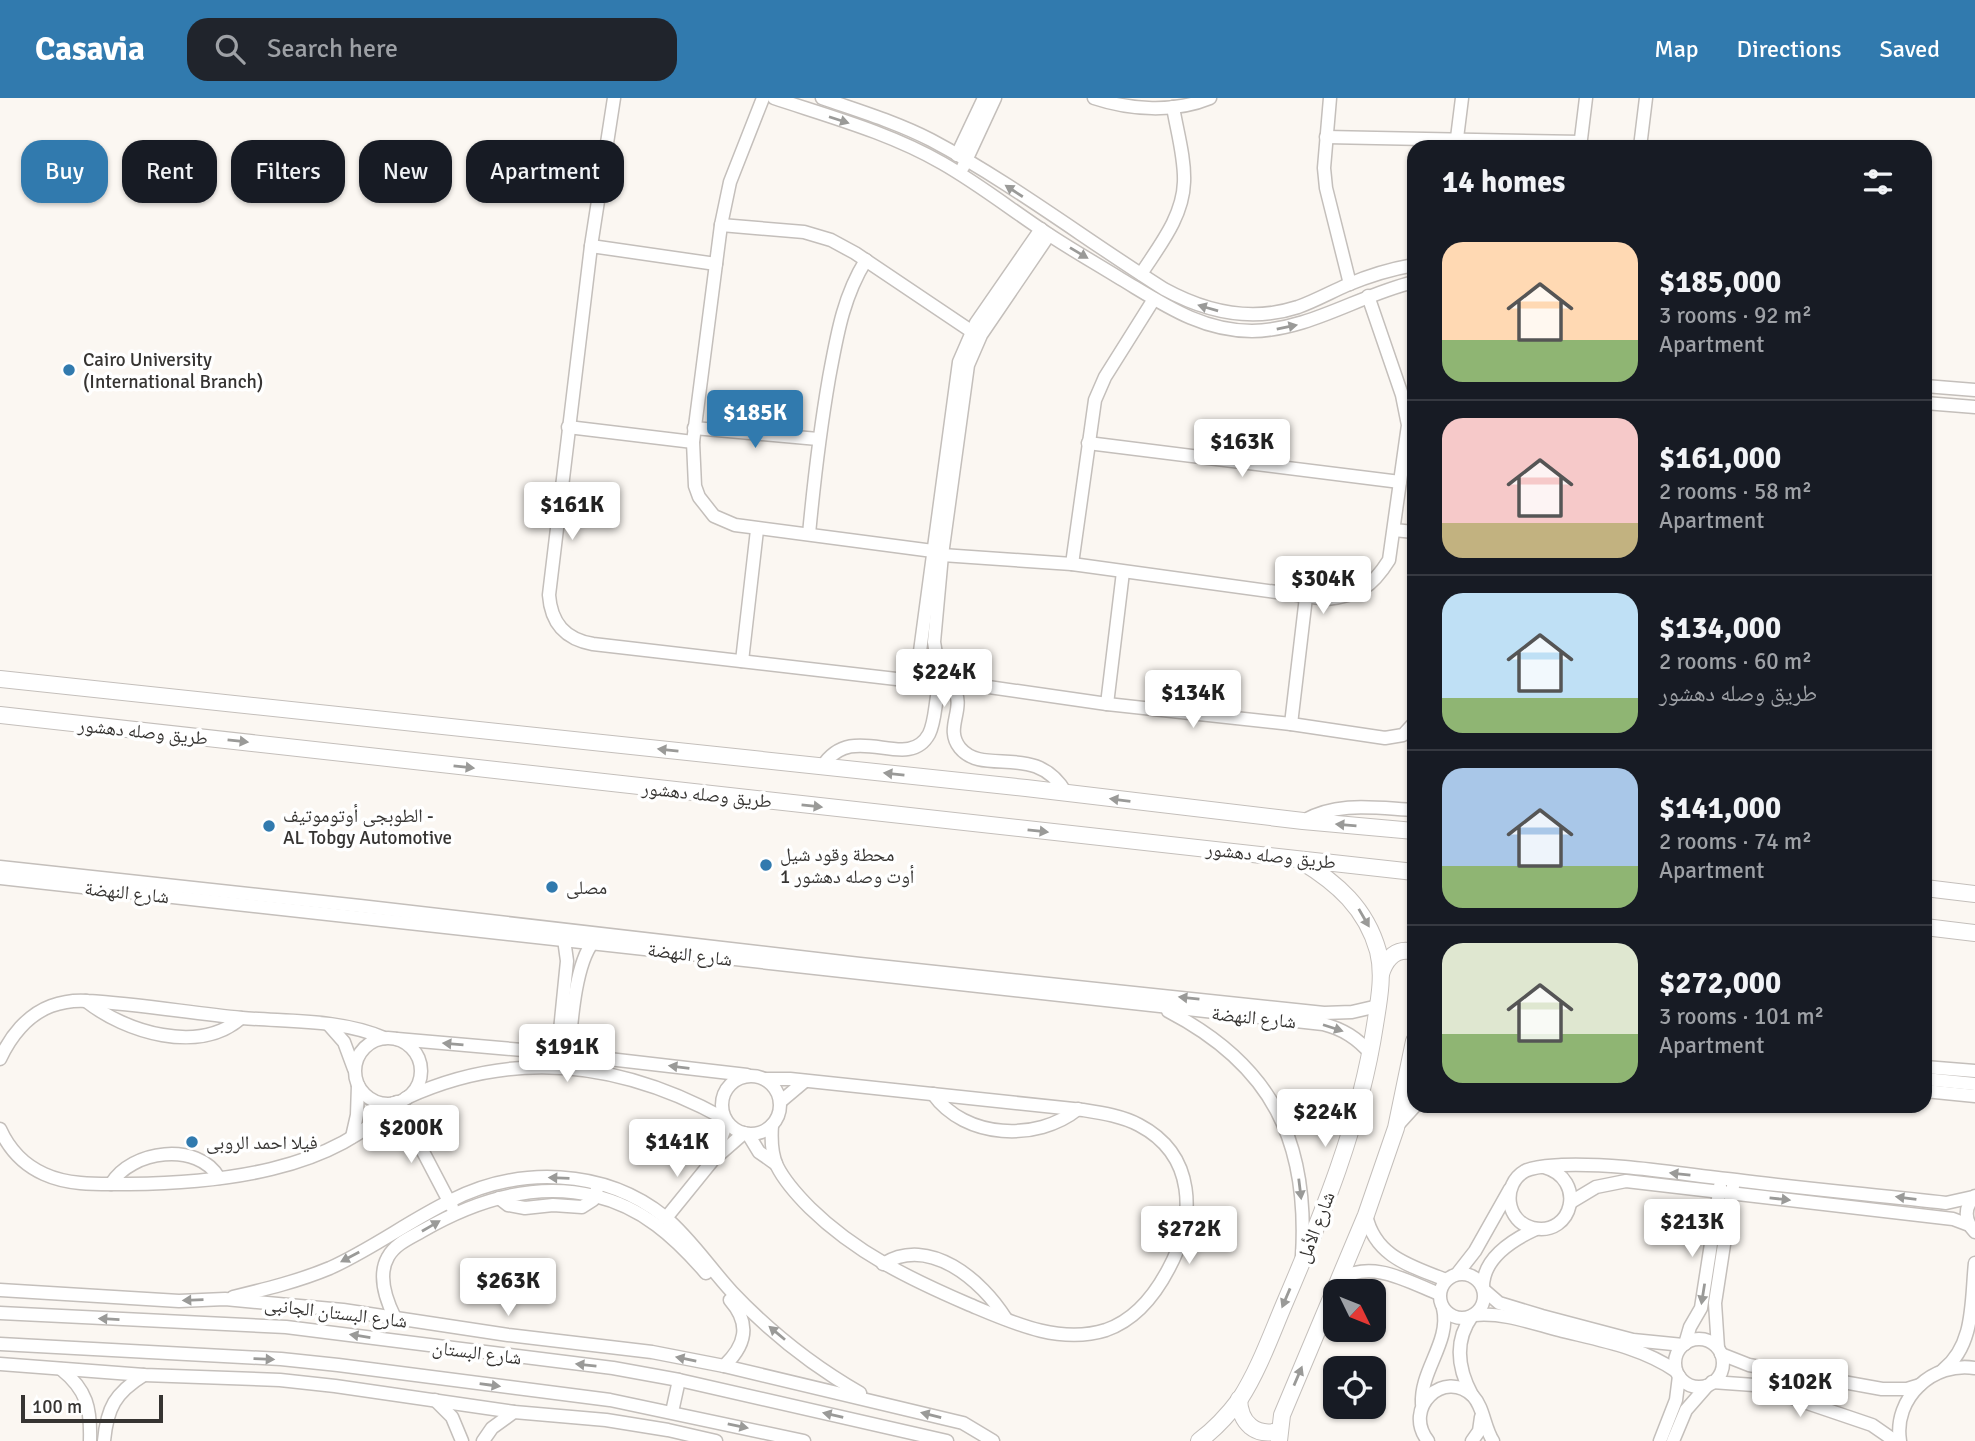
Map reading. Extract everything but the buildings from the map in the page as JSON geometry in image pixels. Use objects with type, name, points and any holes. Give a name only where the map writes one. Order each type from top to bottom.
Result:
[{"type":"main road","name":"طريق وصله دهشور","points":[[0,679],[1407,830]]},
{"type":"main road","name":"طريق وصله دهشور","points":[[0,715],[1407,871]]},
{"type":"main road","name":"شارع الأمل","points":[[1199,1441],[1227,1416],[1250,1381],[1301,1264],[1351,1133],[1371,1054],[1381,974],[1371,931],[1348,895],[1332,880],[1296,858]]},
{"type":"main road","points":[[1932,889],[1975,894]]},
{"type":"main road","points":[[1932,929],[1975,933]]},
{"type":"main road","points":[[1381,974],[1387,960],[1407,950]]},
{"type":"main road","points":[[1338,1279],[1366,1214],[1396,1128],[1407,1075]]},
{"type":"main road","points":[[1239,1399],[1247,1424],[1262,1433],[1279,1436],[1282,1415],[1323,1316]]},
{"type":"street","points":[[614,98],[591,246],[549,594],[550,609],[556,623],[566,634],[578,641],[916,681],[946,692],[953,684]]},
{"type":"street","points":[[762,98],[737,158],[720,225],[692,442],[695,486],[705,507],[724,522],[757,530],[809,534],[938,553],[1072,564],[1306,597],[1346,598],[1364,590],[1379,577],[1389,560],[1407,445]]},
{"type":"street","points":[[774,98],[885,135],[925,154],[1172,311],[1197,321],[1250,331],[1277,329],[1303,323],[1368,296],[1407,284]]},
{"type":"street","points":[[822,98],[888,121],[962,158],[1141,274],[1200,306],[1248,315],[1273,313],[1296,308],[1350,284],[1407,267]]},
{"type":"street","points":[[960,174],[962,158],[984,98]]},
{"type":"street","points":[[962,158],[995,98]]},
{"type":"street","points":[[1094,98],[1126,106],[1173,107],[1210,98]]},
{"type":"street","points":[[1330,98],[1324,168],[1326,188],[1350,284]]},
{"type":"street","points":[[1457,138],[1462,98]]},
{"type":"street","points":[[1581,140],[1586,98]]},
{"type":"street","points":[[1641,140],[1646,98]]},
{"type":"street","points":[[1141,274],[1176,217],[1183,196],[1184,173],[1173,107]]},
{"type":"street","points":[[1326,137],[1498,140]]},
{"type":"street","points":[[720,225],[818,236],[844,246],[971,331]]},
{"type":"street","points":[[1045,232],[971,331],[962,354],[956,378],[938,553],[934,642],[936,654],[951,674],[959,698],[954,727],[956,741],[969,755],[1041,767],[1056,779],[1066,793]]},
{"type":"street","points":[[916,681],[971,357],[1045,232]]},
{"type":"street","points":[[591,246],[716,264]]},
{"type":"street","points":[[809,534],[818,439],[841,312],[866,260]]},
{"type":"street","points":[[1368,296],[1406,410],[1407,425]]},
{"type":"street","points":[[1072,564],[1097,392],[1154,299]]},
{"type":"street","points":[[1932,387],[1975,390]]},
{"type":"street","points":[[1932,404],[1975,407]]},
{"type":"street","points":[[568,427],[692,442]]},
{"type":"street","points":[[694,428],[818,439]]},
{"type":"street","points":[[1088,443],[1400,482]]},
{"type":"street","points":[[742,661],[757,530]]},
{"type":"street","points":[[1394,530],[1407,531]]},
{"type":"street","points":[[1107,704],[1123,572]]},
{"type":"street","points":[[1291,724],[1306,597]]},
{"type":"street","points":[[822,767],[834,753],[851,745],[903,750],[924,740],[932,724],[935,673],[946,670]]},
{"type":"street","points":[[953,684],[1291,724],[1385,738],[1403,735],[1407,731]]},
{"type":"street","points":[[932,724],[954,727]]},
{"type":"street","points":[[1303,821],[1315,814],[1342,807],[1407,810]]},
{"type":"street","name":"شارع النهضة","points":[[0,867],[21,875]]},
{"type":"street","points":[[0,887],[21,875]]},
{"type":"street","name":"شارع النهضة","points":[[0,878],[21,875],[860,964],[1094,993],[1161,1007],[1323,1024],[1345,1032],[1371,1054]]},
{"type":"street","points":[[562,1061],[567,961],[563,934]]},
{"type":"street","name":"شارع النهضة","points":[[563,934],[593,942],[859,974],[1324,1013],[1352,1012],[1378,1006]]},
{"type":"street","points":[[562,1061],[580,969],[593,942]]},
{"type":"street","points":[[85,1000],[106,1015],[128,1025],[178,1036],[215,1033],[241,1018]]},
{"type":"street","points":[[0,1059],[19,1029],[39,1013],[50,1007],[85,1000],[241,1018],[329,1024],[363,1030],[412,1048],[420,1065],[418,1083],[375,1122],[352,1137],[291,1162],[249,1174],[172,1183],[111,1184],[63,1180],[43,1173],[16,1155],[0,1129]]},
{"type":"street","points":[[1161,1007],[1197,1027],[1231,1052],[1256,1079],[1277,1110],[1291,1144],[1299,1182],[1303,1223],[1301,1264]]},
{"type":"street","points":[[329,1024],[344,1042],[358,1085],[357,1115],[352,1137]]},
{"type":"street","points":[[355,1071],[357,1059],[363,1049],[372,1041],[390,1038],[562,1061],[747,1075],[1114,1115],[1137,1124],[1166,1146],[1179,1167],[1186,1190],[1188,1214],[1171,1264],[1152,1295],[1136,1313],[1116,1326],[1093,1333],[1061,1334],[1041,1331],[940,1292],[857,1248],[821,1219],[789,1185],[776,1164],[771,1141],[772,1125]]},
{"type":"street","points":[[358,1085],[373,1100],[399,1101],[439,1084],[488,1071],[562,1061],[660,1088],[726,1120],[734,1129],[746,1134],[761,1132],[772,1125],[779,1114],[780,1102],[776,1088],[766,1079]]},
{"type":"street","points":[[1932,1068],[1975,1071]]},
{"type":"street","points":[[713,1160],[726,1120],[721,1103],[723,1095],[732,1082],[747,1075]]},
{"type":"street","points":[[780,1102],[805,1081]]},
{"type":"street","points":[[1932,1081],[1974,1094]]},
{"type":"street","points":[[1932,1091],[1974,1094]]},
{"type":"street","points":[[933,1094],[955,1117],[977,1125],[1008,1130],[1036,1130],[1047,1127],[1078,1110]]},
{"type":"street","points":[[399,1101],[452,1207]]},
{"type":"street","points":[[1396,1128],[1409,1113]]},
{"type":"street","points":[[666,1219],[713,1160],[746,1134]]},
{"type":"street","points":[[746,1134],[759,1152],[776,1164]]},
{"type":"street","points":[[111,1184],[120,1171],[133,1163],[172,1155],[201,1159],[212,1167],[219,1178]]},
{"type":"street","points":[[1428,1441],[1421,1432],[1419,1423],[1423,1386],[1444,1329],[1439,1294],[1475,1251],[1512,1186],[1525,1171],[1544,1167],[1604,1166],[1946,1203],[1974,1196]]},
{"type":"street","points":[[1544,1167],[1553,1170],[1567,1183],[1571,1202]]},
{"type":"street","points":[[395,1318],[384,1289],[384,1268],[387,1257],[403,1242],[474,1191],[519,1180],[556,1177],[636,1198],[666,1219],[691,1242],[730,1290],[760,1319],[819,1367],[873,1401]]},
{"type":"street","points":[[1660,1441],[1676,1400],[1676,1357],[1701,1308],[1728,1179]]},
{"type":"street","points":[[1493,1441],[1484,1425],[1478,1403],[1464,1381],[1459,1349],[1463,1332],[1483,1304],[1487,1269],[1497,1255],[1514,1240],[1536,1229],[1555,1226],[1562,1220],[1571,1202],[1595,1187],[1619,1182],[1953,1219],[1973,1231]]},
{"type":"street","points":[[1512,1186],[1509,1195],[1513,1213],[1519,1221],[1536,1229]]},
{"type":"street","points":[[225,1299],[330,1268],[452,1207],[546,1191],[597,1189],[665,1231],[686,1250],[737,1309],[744,1322],[742,1340],[738,1350],[724,1366]]},
{"type":"street","points":[[1673,1441],[1691,1402],[1720,1373],[1715,1303],[1725,1193]]},
{"type":"street","points":[[1973,1231],[1966,1213],[1974,1196]]},
{"type":"street","points":[[1366,1214],[1373,1236],[1387,1253],[1400,1262],[1452,1277],[1472,1276],[1499,1303],[1633,1340],[1684,1345],[1702,1339],[1739,1362],[1882,1389],[1908,1389],[1920,1385],[1955,1359],[1967,1336],[1975,1263]]},
{"type":"street","points":[[883,1264],[910,1254],[943,1262],[964,1273],[983,1288],[1006,1319]]},
{"type":"street","points":[[1340,1279],[1358,1272],[1380,1271],[1439,1294]]},
{"type":"street","name":"شارع البستان الجانبى","points":[[3,1288],[129,1299],[225,1299],[343,1310],[508,1335],[652,1352],[724,1366],[963,1423],[993,1441]]},
{"type":"street","points":[[1442,1308],[1459,1318],[1473,1315],[1503,1316],[1631,1349],[1660,1361],[1684,1381],[1696,1386],[1710,1383],[1754,1385],[1872,1425],[1895,1441]]},
{"type":"street","name":"شارع البستان","points":[[0,1312],[286,1327],[613,1368],[679,1380],[947,1441]]},
{"type":"street","points":[[505,1356],[508,1335]]},
{"type":"street","points":[[6,1344],[5,1364],[144,1375],[281,1380],[514,1412],[607,1420],[716,1441]]},
{"type":"street","name":"شارع البستان","points":[[6,1344],[292,1360],[610,1400],[804,1441]]},
{"type":"street","points":[[1942,1371],[1955,1367],[1975,1368]]},
{"type":"street","points":[[60,1369],[77,1385],[88,1406],[91,1417],[90,1441]]},
{"type":"street","points":[[104,1441],[106,1418],[111,1408],[125,1389],[144,1375]]},
{"type":"street","points":[[672,1412],[679,1380]]},
{"type":"street","points":[[1900,1441],[1900,1422],[1904,1408],[1920,1385]]},
{"type":"street","points":[[1422,1405],[1428,1396],[1445,1387],[1454,1387],[1472,1395]]},
{"type":"street","points":[[435,1400],[452,1417],[462,1441]]},
{"type":"street","points":[[607,1420],[610,1400]]},
{"type":"street","points":[[483,1441],[492,1428],[514,1412]]},
{"type":"street","points":[[1472,1441],[1479,1431],[1481,1413]]},
{"type":"street","points":[[668,1430],[677,1441]]},
{"type":"place","name":"Cairo University (International Branch)","points":[[69,370]]},
{"type":"place","name":"الطوبجى أوتوموتيف - AL Tobgy Automotive","points":[[269,826]]},
{"type":"place","name":"محطة وقود شيل أوت وصله دهشور 1","points":[[766,865]]},
{"type":"place","name":"مصلى","points":[[552,887]]},
{"type":"place","name":"فيلا احمد الروبى","points":[[192,1142]]}]
